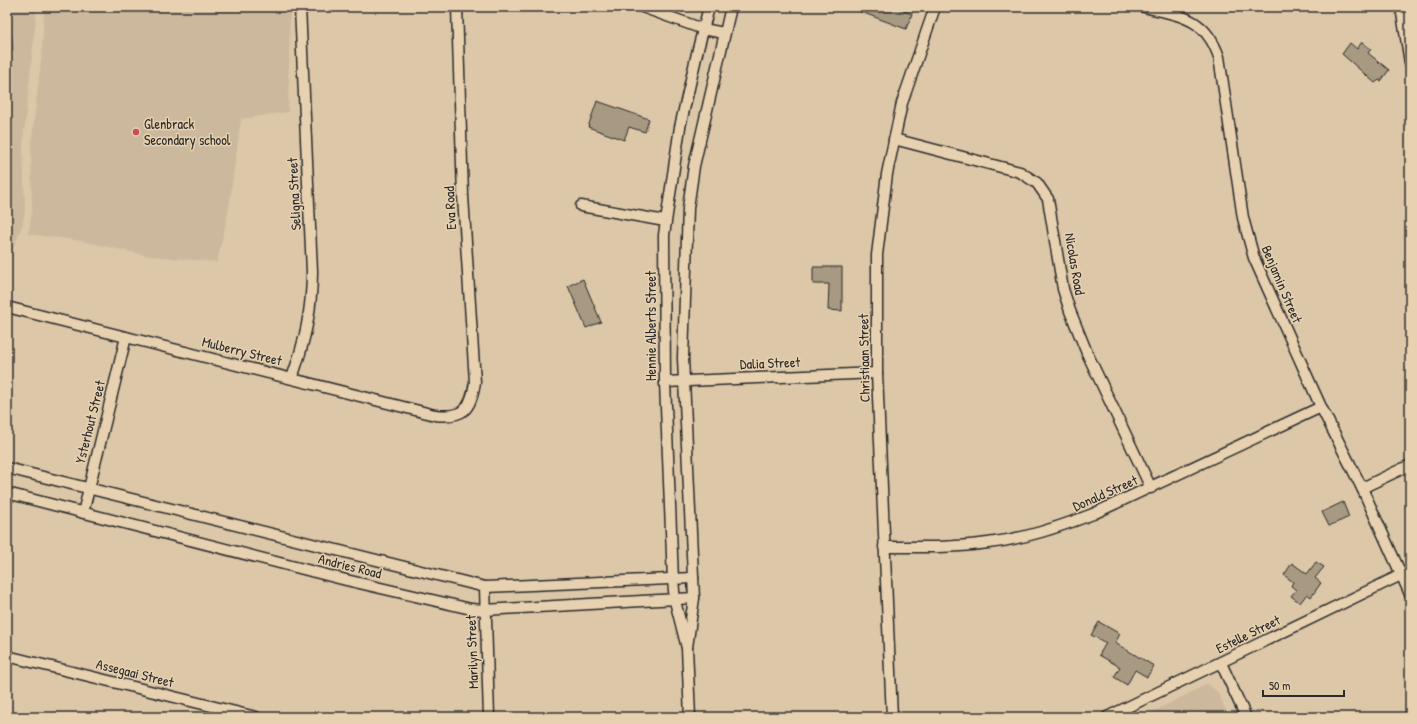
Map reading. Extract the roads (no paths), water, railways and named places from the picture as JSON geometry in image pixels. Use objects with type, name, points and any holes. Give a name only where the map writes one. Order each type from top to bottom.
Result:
[{"type":"street","name":"Seligna Street","points":[[292,378],[308,328],[312,284],[300,7]]},
{"type":"street","name":"Eva Road","points":[[457,7],[463,196],[475,382],[473,396],[468,406]]},
{"type":"street","points":[[642,7],[703,29],[724,33]]},
{"type":"street","name":"Hennie Alberts Street","points":[[687,648],[675,600],[673,580],[665,382],[666,221],[680,127],[703,29],[710,7]]},
{"type":"street","name":"Hennie Alberts Street","points":[[690,717],[687,648],[694,598],[684,381],[688,208],[694,166],[731,7]]},
{"type":"street","name":"Christiaan Street","points":[[892,717],[877,373],[877,255],[882,204],[894,139],[907,86],[935,7]]},
{"type":"street","name":"Benjamin Street","points":[[1144,7],[1193,22],[1206,31],[1216,47],[1219,57],[1246,232],[1254,258],[1321,407],[1362,488],[1410,594]]},
{"type":"street","points":[[1401,7],[1410,64]]},
{"type":"street","name":"Nicolas Road","points":[[894,139],[1020,172],[1030,178],[1043,190],[1051,207],[1064,288],[1070,311],[1087,353],[1151,488]]},
{"type":"street","points":[[581,206],[666,221]]},
{"type":"street","name":"Mulberry Street","points":[[7,306],[126,338],[292,378],[435,416],[450,416],[462,413],[468,406]]},
{"type":"street","name":"Ysterhout Street","points":[[83,513],[126,338]]},
{"type":"street","name":"Dalia Street","points":[[665,382],[877,373]]},
{"type":"street","name":"Donald Street","points":[[884,547],[952,546],[1017,538],[1093,514],[1321,407]]},
{"type":"street","points":[[1362,488],[1410,465]]},
{"type":"street","name":"Andries Road","points":[[7,468],[485,587],[693,578]]},
{"type":"street","name":"Andries Road","points":[[7,493],[346,580],[471,609],[484,610],[694,598]]},
{"type":"street","name":"Estelle Street","points":[[1107,717],[1401,576]]},
{"type":"street","name":"Marilyn Street","points":[[485,587],[484,610],[489,717]]},
{"type":"street","name":"Assegaai Street","points":[[7,656],[256,717]]},
{"type":"street","points":[[1221,663],[1246,717]]},
{"type":"place","name":"Glenbrack Secondary school","points":[[136,132]]}]
